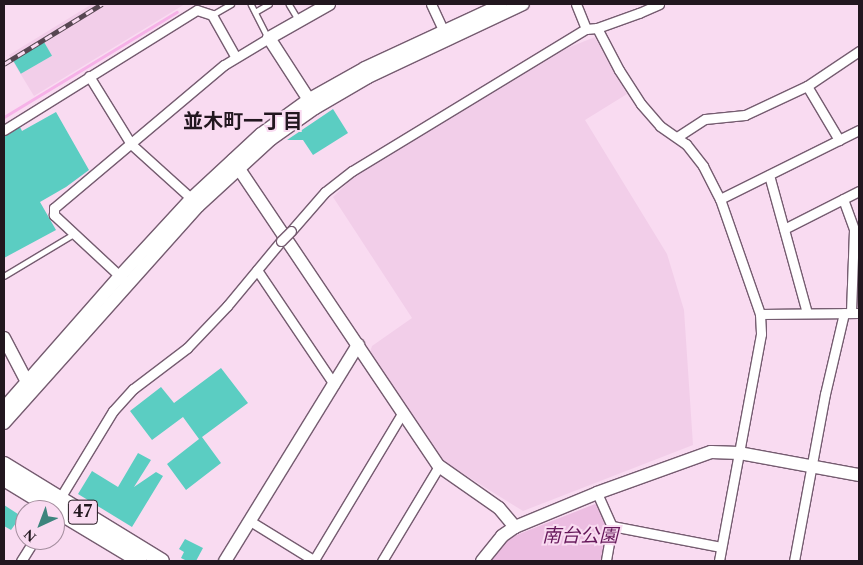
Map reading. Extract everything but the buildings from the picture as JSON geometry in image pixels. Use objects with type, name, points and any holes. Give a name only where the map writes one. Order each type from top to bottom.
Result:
[{"type":"main road","name":"47","points":[[4,464],[47,500]]},
{"type":"main road","name":"47","points":[[4,479],[42,500]]},
{"type":"main road","name":"47","points":[[65,512],[162,561]]},
{"type":"main road","name":"47","points":[[65,513],[140,561]]},
{"type":"street","points":[[124,279],[54,215],[54,208],[235,56],[269,38],[298,19],[329,4]]},
{"type":"street","points":[[431,4],[444,32]]},
{"type":"street","points":[[4,408],[195,202],[235,163],[271,139],[311,104],[365,68],[503,4]]},
{"type":"street","points":[[311,104],[523,4]]},
{"type":"street","points":[[576,4],[586,28]]},
{"type":"street","points":[[59,500],[113,411],[133,389],[187,348],[325,192],[352,171],[586,28],[597,28],[639,14],[659,4]]},
{"type":"street","points":[[4,130],[198,10],[212,15],[235,56]]},
{"type":"street","points":[[597,28],[619,70],[641,104],[660,126],[686,144],[703,166],[720,199],[760,314],[761,334],[719,561]]},
{"type":"street","points":[[269,38],[311,104]]},
{"type":"street","points":[[677,137],[705,119],[745,115],[807,86],[859,51]]},
{"type":"street","points":[[89,76],[131,144],[195,202]]},
{"type":"street","points":[[807,86],[839,140]]},
{"type":"street","points":[[720,199],[859,130]]},
{"type":"street","points":[[235,163],[439,466],[499,508],[515,527]]},
{"type":"street","points":[[769,174],[808,313]]},
{"type":"street","points":[[784,229],[859,191]]},
{"type":"street","points":[[794,561],[824,394],[851,313],[857,231],[843,199]]},
{"type":"street","points":[[257,270],[334,384]]},
{"type":"street","points":[[4,423],[124,279]]},
{"type":"street","points":[[760,314],[851,313]]},
{"type":"street","points":[[4,338],[27,382]]},
{"type":"street","points":[[225,561],[358,345]]},
{"type":"street","points":[[250,521],[315,561],[403,412]]},
{"type":"street","points":[[482,561],[502,536],[515,527],[596,493],[699,454],[720,451],[859,475]]},
{"type":"street","points":[[382,561],[439,466]]},
{"type":"street","points":[[596,493],[612,526],[606,561]]},
{"type":"street","points":[[612,526],[721,547]]},
{"type":"street","points":[[21,561],[28,550]]},
{"type":"lane","points":[[212,15],[231,4]]},
{"type":"lane","points":[[251,4],[269,38]]},
{"type":"lane","points":[[255,12],[269,4]]},
{"type":"lane","points":[[289,4],[298,19]]},
{"type":"lane","points":[[4,276],[74,234]]},
{"type":"shaded area","points":[[92,4],[185,4],[34,96],[9,55]]},
{"type":"shaded area","points":[[595,37],[627,94],[585,120],[667,254],[684,310],[693,445],[523,511],[443,461],[370,352],[372,346],[412,318],[333,197],[355,176],[565,49]]},
{"type":"green space","name":"南台公園","points":[[595,504],[600,507],[607,526],[601,561],[489,561],[509,538]]},
{"type":"waterway","points":[[4,117],[177,12]]},
{"type":"railway","points":[[4,64],[102,4]]},
{"type":"district","name":"並木町一丁目","points":[[243,122]]}]
